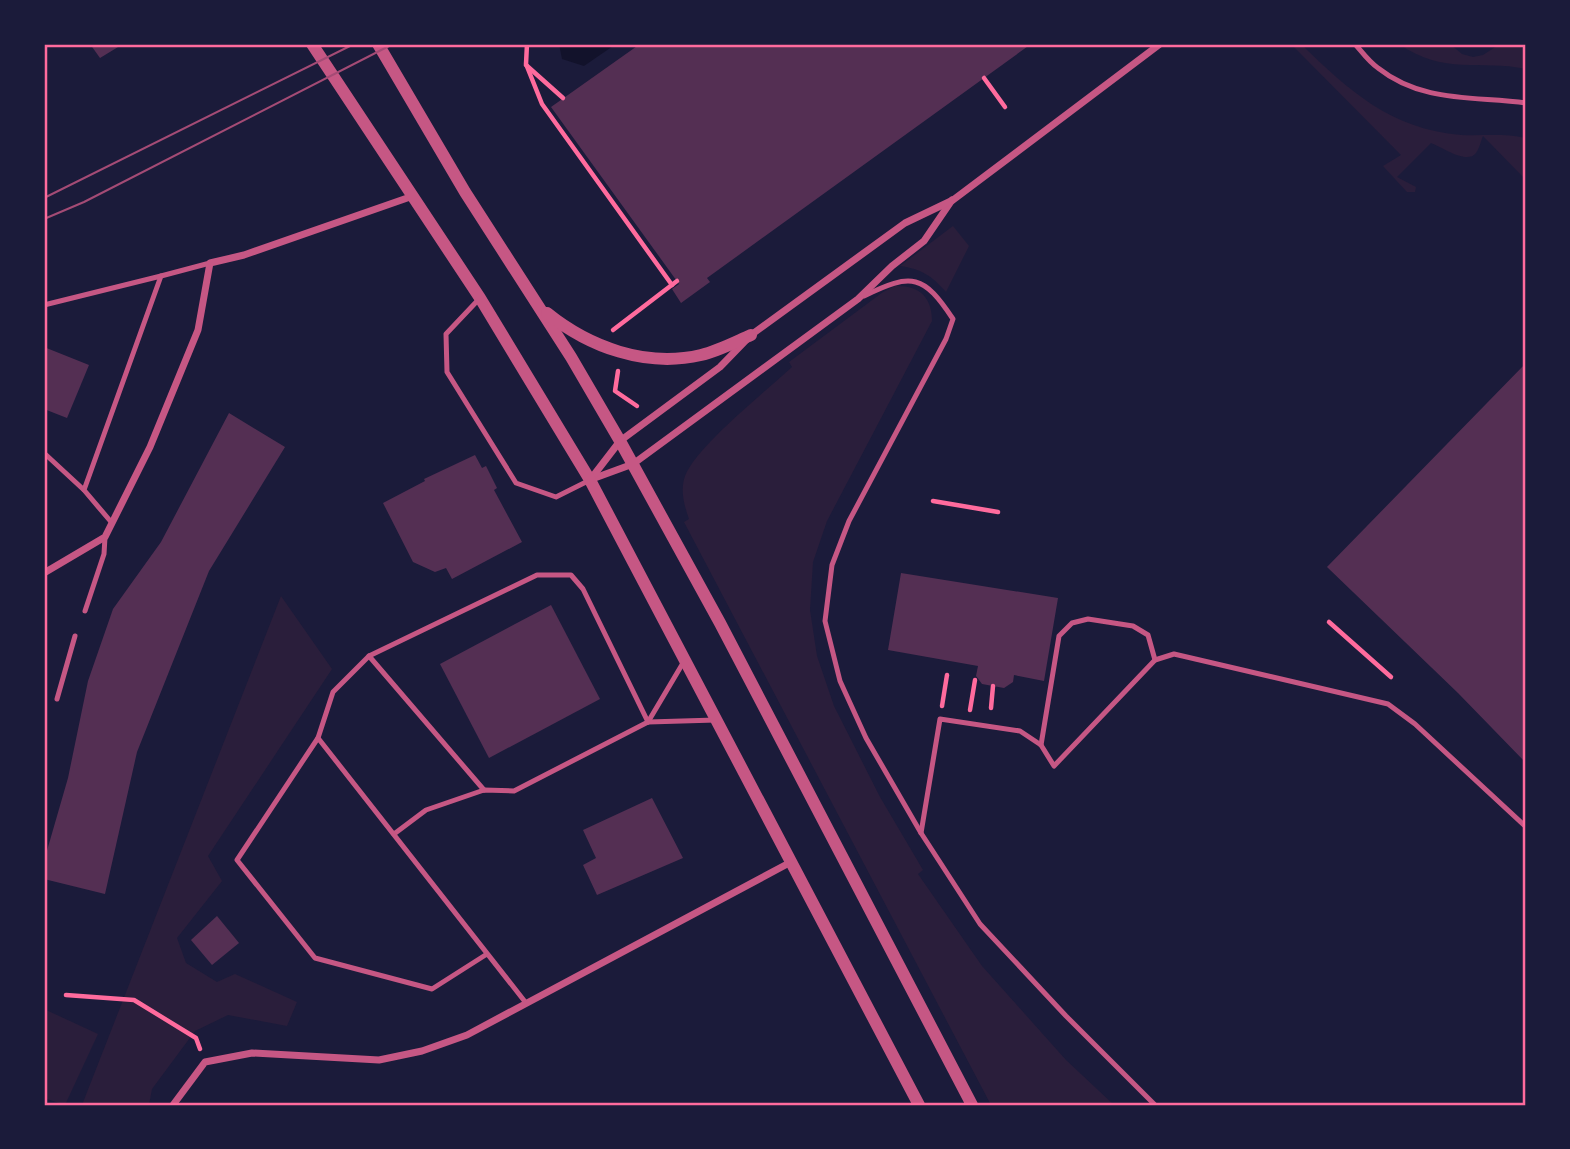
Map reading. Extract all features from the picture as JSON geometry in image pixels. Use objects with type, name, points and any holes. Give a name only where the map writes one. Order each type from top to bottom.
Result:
[{"type":"street","points":[[312,44],[480,298],[590,480],[919,1105]]},
{"type":"street","points":[[378,44],[466,192],[571,357],[633,464],[720,623],[972,1105]]},
{"type":"street","points":[[590,480],[620,441],[720,367],[751,335],[905,223],[953,200],[1160,44]]},
{"type":"street","points":[[44,573],[105,537],[150,447],[198,330],[210,263],[244,256],[413,196]]},
{"type":"street","points":[[590,480],[633,464],[858,299],[892,266],[925,241],[953,200]]},
{"type":"street","points":[[536,304],[563,326],[584,338],[603,347],[645,357],[671,359],[699,355],[751,335]]},
{"type":"street","points":[[173,1105],[205,1062],[252,1053],[379,1060],[422,1051],[467,1035],[791,862]]},
{"type":"lane","points":[[1355,44],[1377,68],[1410,87],[1451,98],[1526,103]]},
{"type":"lane","points":[[44,306],[210,263]]},
{"type":"lane","points":[[83,490],[161,276]]},
{"type":"lane","points":[[858,299],[898,281],[920,282],[935,292],[953,319],[849,521],[832,565],[825,621],[840,681],[866,738],[920,834],[980,923],[1066,1016],[1155,1105]]},
{"type":"lane","points":[[480,298],[446,334],[447,372],[516,483],[556,497],[590,480]]},
{"type":"lane","points":[[44,453],[83,490],[112,523]]},
{"type":"lane","points":[[85,611],[104,554],[105,537]]},
{"type":"lane","points":[[487,954],[432,989],[315,958],[237,860],[318,738],[332,692],[369,656],[403,638],[537,575],[571,575],[583,589],[648,722]]},
{"type":"lane","points":[[1041,744],[1059,636],[1072,623],[1088,619],[1133,626],[1148,635],[1155,660]]},
{"type":"lane","points":[[57,699],[75,636]]},
{"type":"lane","points":[[920,834],[940,719],[1020,732],[1041,744],[1054,766],[1155,660],[1174,654],[1388,704],[1407,718],[1526,827]]},
{"type":"lane","points":[[369,656],[484,790]]},
{"type":"lane","points":[[648,722],[685,660]]},
{"type":"lane","points":[[394,834],[426,810],[484,790],[514,791],[648,722],[716,720]]},
{"type":"lane","points":[[318,738],[526,1003]]},
{"type":"path","points":[[527,44],[526,64],[542,104],[674,283],[612,331]]},
{"type":"path","points":[[526,64],[564,98]]},
{"type":"path","points":[[984,78],[1005,107]]},
{"type":"path","points":[[619,363],[615,391],[637,406]]},
{"type":"path","points":[[933,501],[998,512]]},
{"type":"path","points":[[1329,622],[1391,677]]},
{"type":"path","points":[[968,723],[975,680]]},
{"type":"path","points":[[990,708],[993,686]]},
{"type":"path","points":[[66,996],[134,1000],[196,1038],[205,1062]]},
{"type":"shaded area","points":[[559,44],[616,44],[584,66],[562,59]]},
{"type":"shaded area","points":[[1291,44],[1301,44],[1354,92],[1392,116],[1413,125],[1461,135],[1502,135],[1526,138],[1526,180],[1483,136],[1476,153],[1467,157],[1431,143],[1397,177],[1416,187],[1415,192],[1407,192],[1383,166],[1401,155]]},
{"type":"shaded area","points":[[1399,44],[1450,44],[1462,54],[1473,57],[1483,55],[1500,44],[1519,44],[1526,52],[1526,69],[1447,63],[1416,54]]},
{"type":"shaded area","points":[[953,226],[969,246],[946,292],[926,274],[900,266]]},
{"type":"shaded area","points":[[895,286],[911,288],[922,294],[930,305],[932,321],[827,521],[813,562],[810,610],[817,656],[834,706],[880,797],[923,870],[918,874],[982,966],[1066,1060],[1114,1105],[991,1105],[684,522],[689,519],[683,498],[685,476],[703,450],[792,367],[789,362],[883,292]]},
{"type":"shaded area","points":[[281,596],[332,669],[208,856],[222,881],[177,938],[186,963],[217,982],[235,974],[297,1002],[287,1026],[228,1015],[195,1031],[152,1089],[149,1105],[82,1105]]},
{"type":"shaded area","points":[[44,1009],[98,1034],[65,1105],[44,1098]]},
{"type":"building","points":[[90,44],[123,44],[100,58]]},
{"type":"building","points":[[640,44],[1031,44],[707,278],[710,282],[681,303],[672,289],[679,284],[551,107]]},
{"type":"building","points":[[44,347],[89,365],[67,418],[44,409]]},
{"type":"building","points":[[1526,363],[1526,763],[1458,693],[1327,567]]},
{"type":"building","points":[[229,413],[285,447],[209,571],[137,752],[105,894],[44,879],[44,861],[68,778],[88,681],[113,609],[161,542]]},
{"type":"building","points":[[475,455],[482,468],[486,466],[497,488],[494,490],[522,542],[452,579],[446,568],[435,572],[413,562],[383,503],[425,481],[424,479]]},
{"type":"building","points":[[901,573],[1058,598],[1044,681],[1014,675],[1013,682],[1004,688],[982,684],[976,676],[978,666],[888,650]]},
{"type":"building","points":[[551,605],[600,699],[489,758],[440,664]]},
{"type":"building","points":[[652,798],[683,858],[597,895],[583,865],[596,858],[583,830]]},
{"type":"building","points":[[217,916],[239,943],[212,965],[191,940]]},
{"type":"tram line","points":[[44,198],[354,44]]},
{"type":"tram line","points":[[44,219],[84,202],[393,44]]}]
